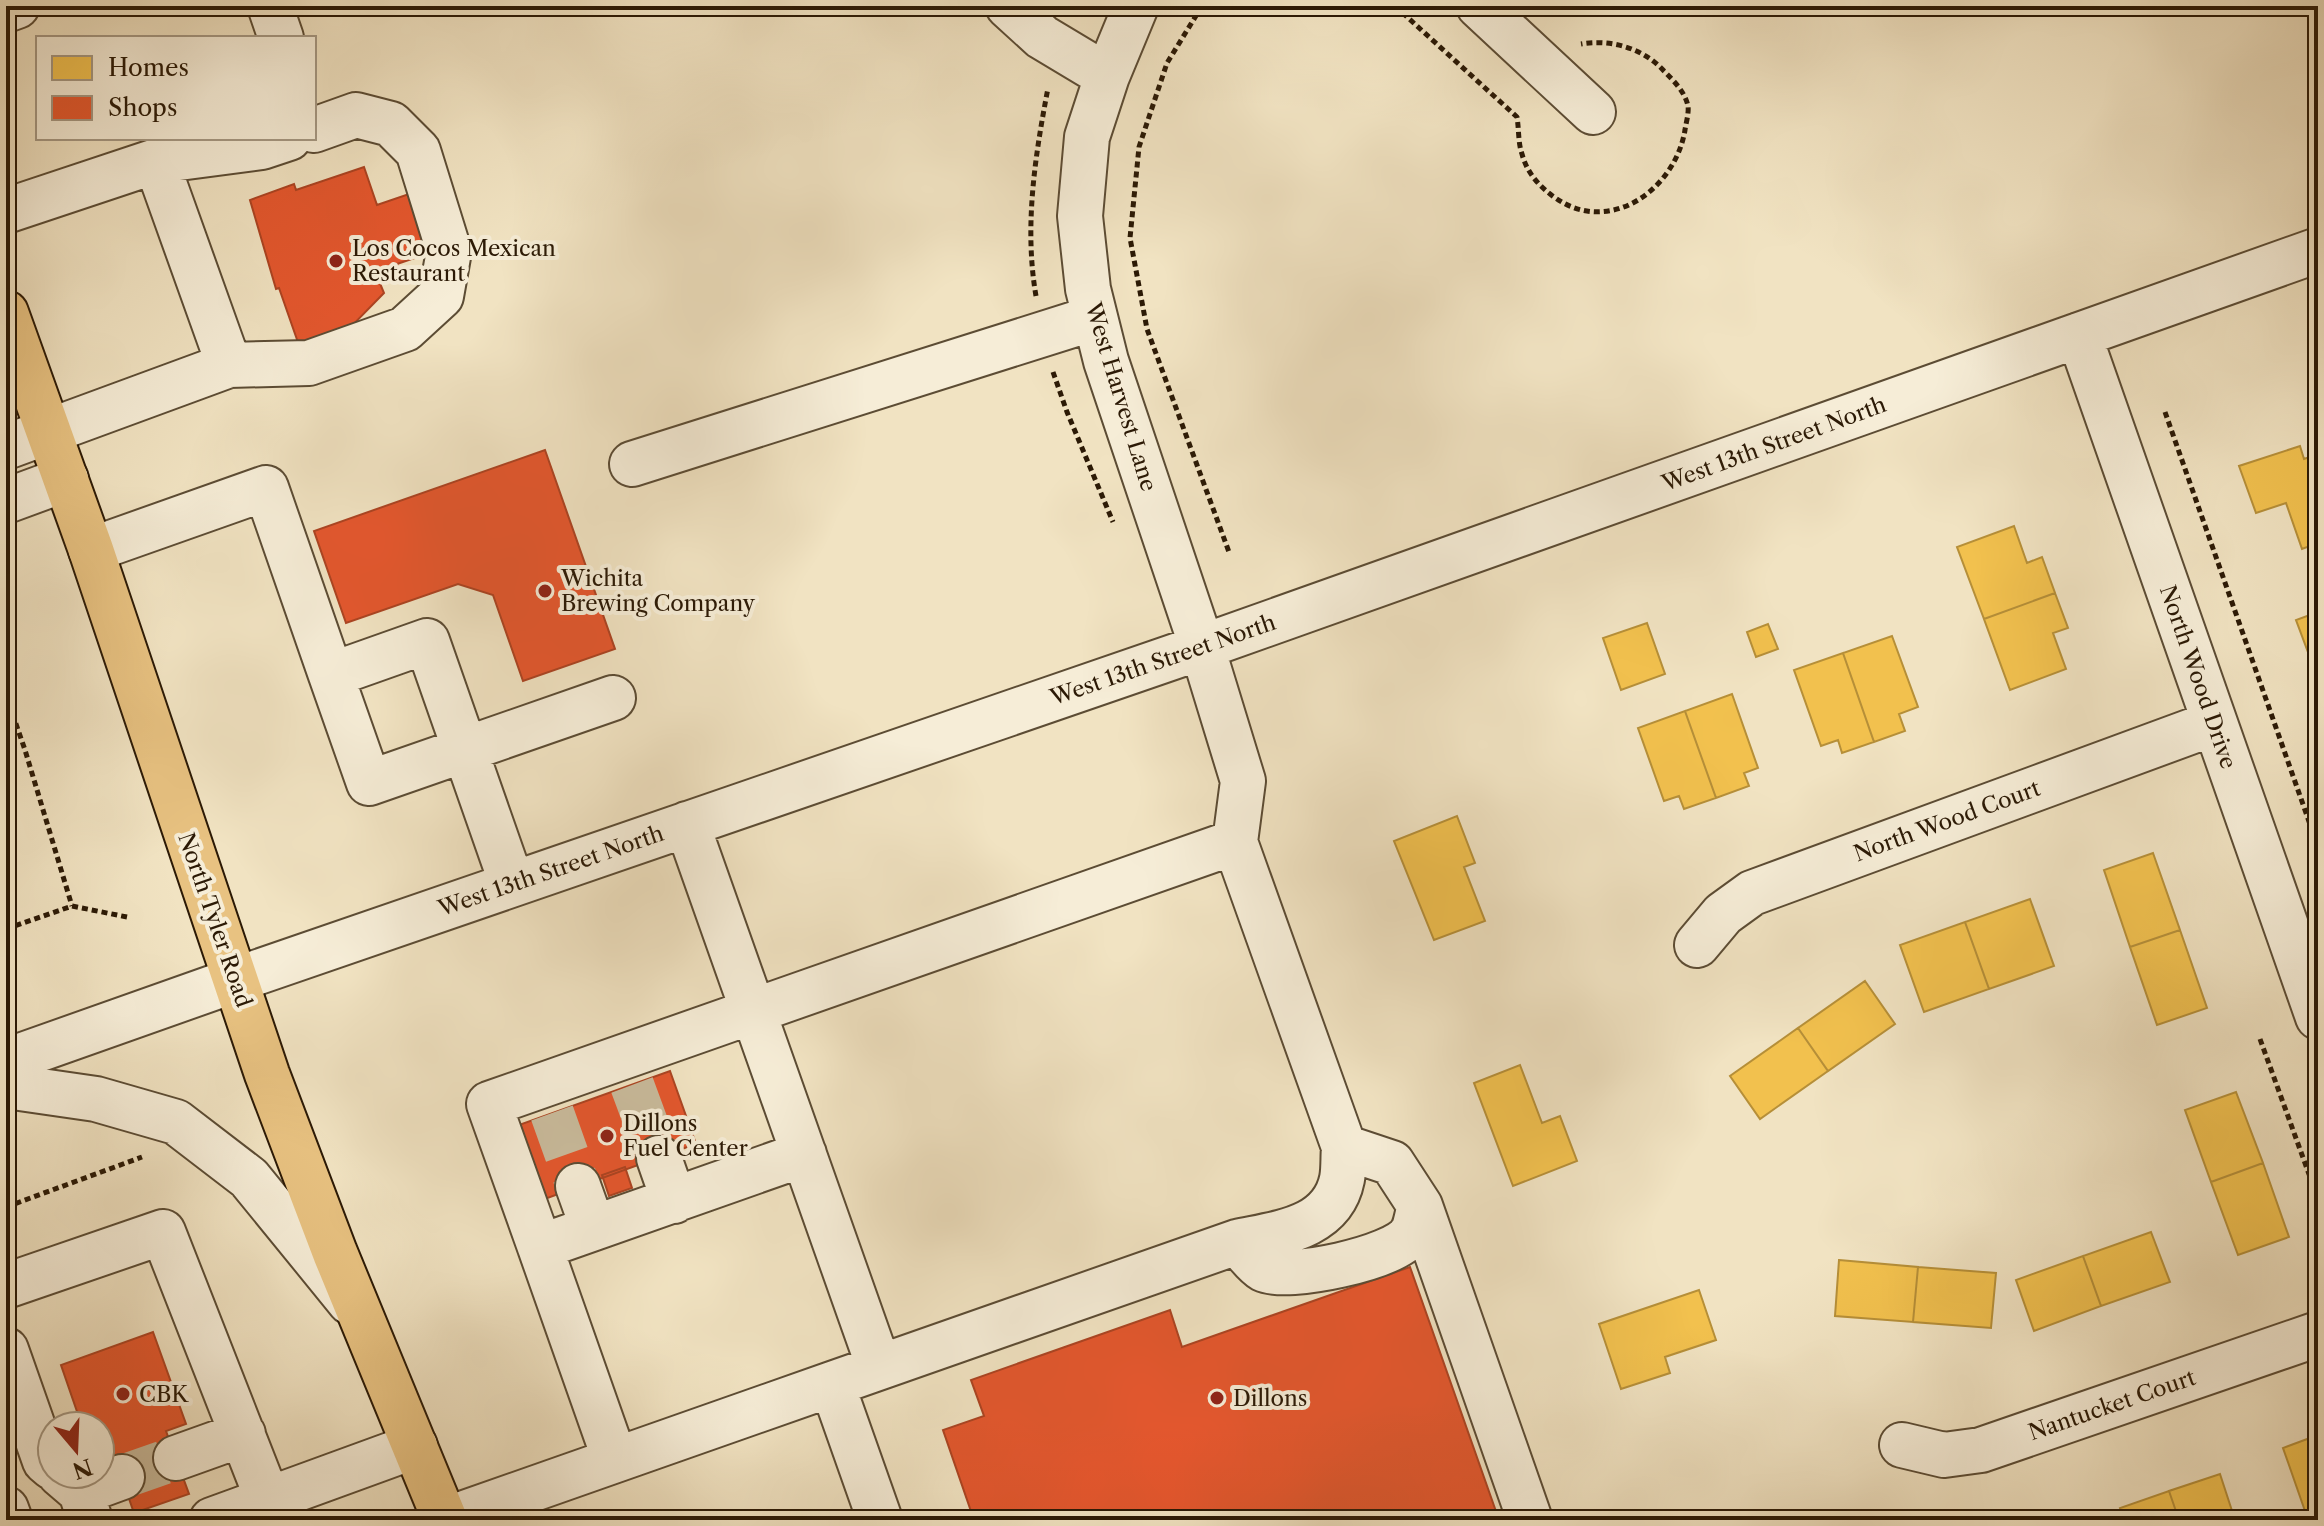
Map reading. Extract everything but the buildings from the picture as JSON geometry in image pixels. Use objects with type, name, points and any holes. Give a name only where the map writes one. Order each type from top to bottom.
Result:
[{"type":"main road","name":"North Tyler Road","points":[[6,313],[91,550],[267,1074],[359,1313],[445,1520]]},
{"type":"street","points":[[6,10],[17,6]]},
{"type":"street","points":[[270,6],[280,36]]},
{"type":"street","points":[[1008,6],[1042,37],[1107,76]]},
{"type":"street","name":"West Harvest Lane","points":[[1136,6],[1107,76],[1087,137],[1080,216],[1083,258],[1106,361],[1202,647],[1243,781],[1235,842]]},
{"type":"street","points":[[1479,6],[1593,112]]},
{"type":"street","points":[[6,447],[229,365],[309,363],[405,329],[441,296],[449,251],[418,151],[391,124],[356,115],[316,129]]},
{"type":"street","points":[[6,211],[156,161],[262,147],[283,140]]},
{"type":"street","points":[[156,161],[229,365]]},
{"type":"street","name":"West 13th Street North","points":[[6,1061],[1202,647],[2318,250]]},
{"type":"street","points":[[632,464],[1094,318]]},
{"type":"street","name":"North Wood Drive","points":[[2079,335],[2318,1017]]},
{"type":"street","points":[[6,501],[66,479]]},
{"type":"street","points":[[91,550],[266,488],[369,783],[613,698]]},
{"type":"street","points":[[331,675],[427,641],[512,884]]},
{"type":"street","name":"North Wood Court","points":[[1697,945],[1723,914],[1752,893],[2214,723]]},
{"type":"street","points":[[687,824],[879,1367]]},
{"type":"street","points":[[445,1520],[1237,1242],[1300,1228],[1327,1211],[1342,1181],[1344,1147],[1235,842],[753,1012],[628,1071],[547,1099],[489,1104],[615,1460]]},
{"type":"street","points":[[6,1086],[96,1099],[177,1123],[249,1178],[359,1313]]},
{"type":"street","points":[[1344,1147],[1392,1163],[1420,1206],[1530,1520]]},
{"type":"street","points":[[540,1247],[804,1154]]},
{"type":"street","points":[[659,1158],[674,1201]]},
{"type":"street","points":[[578,1186],[593,1228]]},
{"type":"street","points":[[1237,1242],[1263,1269],[1281,1272],[1339,1266],[1386,1253],[1410,1236],[1420,1206]]},
{"type":"street","points":[[6,1286],[163,1232],[268,1500]]},
{"type":"street","name":"Nantucket Court","points":[[1902,1445],[1944,1455],[1981,1450],[2318,1334]]},
{"type":"street","points":[[6,1350],[36,1435]]},
{"type":"street","points":[[832,1384],[880,1520]]},
{"type":"street","points":[[176,1458],[243,1434]]},
{"type":"street","points":[[212,1520],[415,1446]]},
{"type":"street","points":[[116,1478],[122,1477]]},
{"type":"street","points":[[6,1509],[10,1520]]},
{"type":"path","points":[[1202,6],[1167,63],[1139,147],[1130,238],[1147,329],[1229,552]]},
{"type":"path","points":[[2165,412],[2318,847]]},
{"type":"path","points":[[6,695],[72,906]]},
{"type":"path","points":[[6,929],[72,906],[127,917]]},
{"type":"path","points":[[2260,1039],[2318,1199]]},
{"type":"path","points":[[6,1207],[148,1155]]},
{"type":"tunnel","points":[[632,1085],[659,1158]]},
{"type":"tunnel","points":[[552,1113],[578,1186]]},
{"type":"tunnel","points":[[122,1477],[176,1458]]},
{"type":"place","name":"Los Cocos Mexican Restaurant","points":[[336,261]]},
{"type":"place","name":"Wichita Brewing Company","points":[[545,591]]},
{"type":"place","name":"Dillons Fuel Center","points":[[607,1136]]},
{"type":"place","name":"CBK","points":[[123,1394]]},
{"type":"place","name":"Dillons","points":[[1217,1398]]}]
